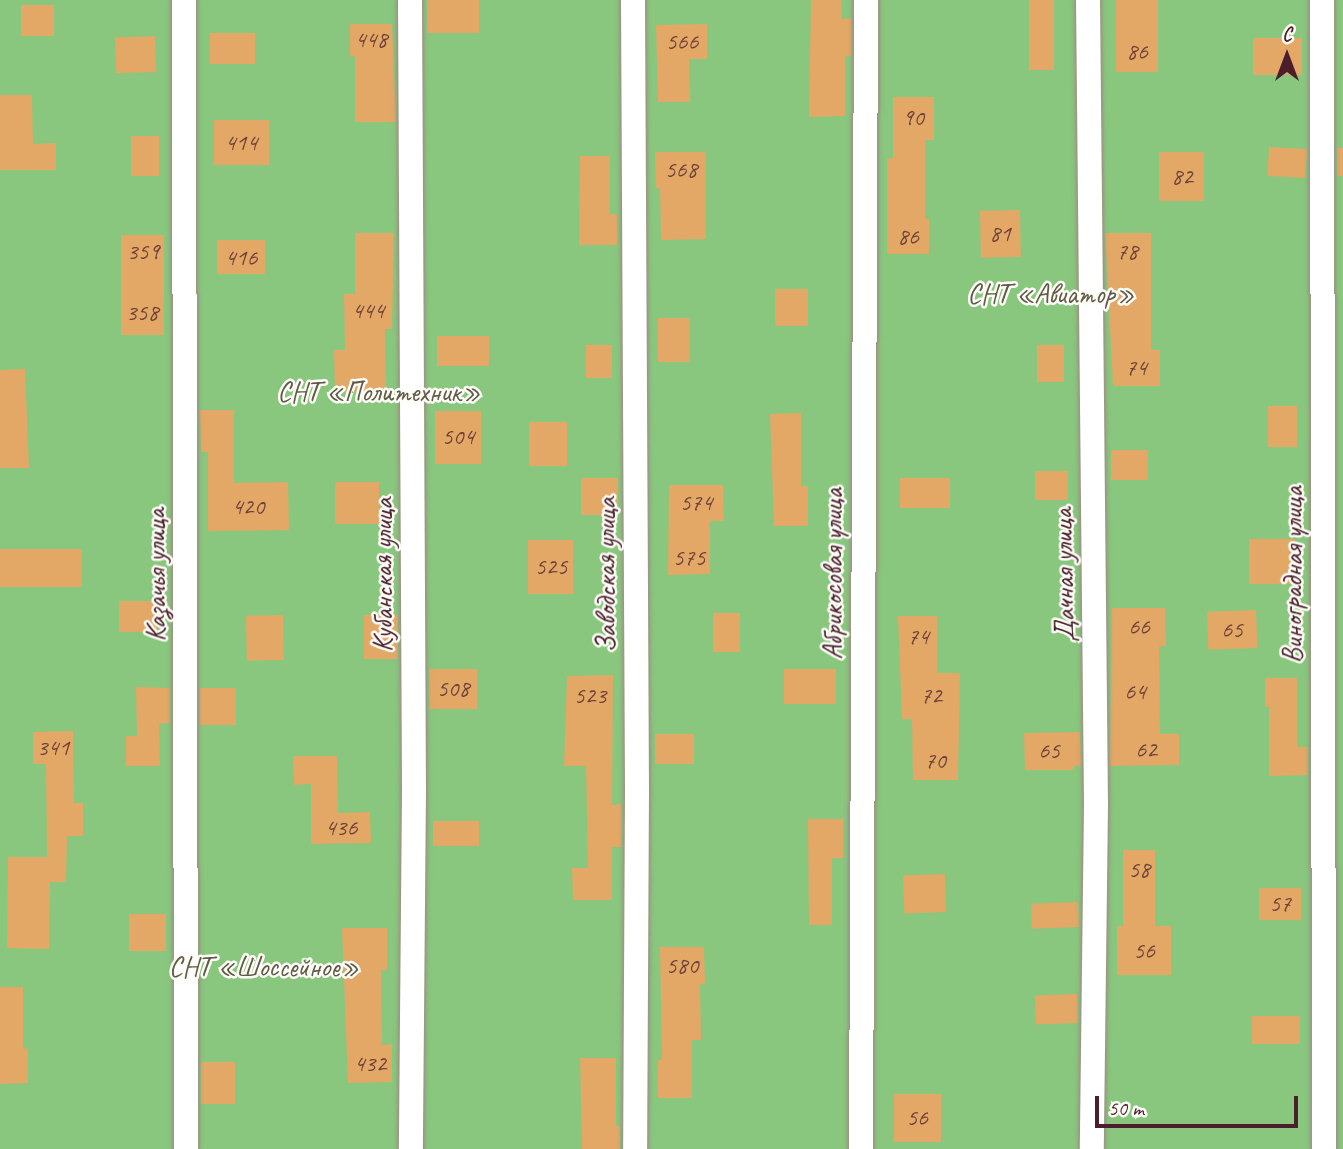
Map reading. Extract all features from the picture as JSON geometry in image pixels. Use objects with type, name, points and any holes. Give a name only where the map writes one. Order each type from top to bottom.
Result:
[{"type":"street","name":"Казачья улица","points":[[184,0],[186,1149]]},
{"type":"street","name":"Кубанская улица","points":[[410,0],[414,790],[411,1149]]},
{"type":"street","name":"Заводская улица","points":[[633,0],[637,777],[635,1149]]},
{"type":"street","name":"Абрикосовая улица","points":[[861,1149],[866,0]]},
{"type":"street","name":"Дачная улица","points":[[1088,0],[1096,804],[1092,1149]]},
{"type":"street","name":"Виноградная улица","points":[[1322,0],[1324,1149]]},
{"type":"green space","points":[[0,0],[1343,0],[1343,1149],[0,1149]]},
{"type":"building","points":[[427,0],[479,0],[479,33],[427,33]]},
{"type":"building","points":[[811,0],[841,0],[842,19],[851,18],[851,56],[845,56],[845,116],[809,117]]},
{"type":"building","points":[[1029,0],[1054,0],[1054,70],[1029,70]]},
{"type":"building","points":[[1116,0],[1158,0],[1158,72],[1116,72]]},
{"type":"building","points":[[21,5],[54,5],[54,36],[21,36]]},
{"type":"building","points":[[350,24],[392,24],[396,122],[355,122],[355,56],[350,56]]},
{"type":"building","points":[[707,24],[707,59],[689,59],[690,102],[658,102],[656,25]]},
{"type":"building","points":[[210,33],[255,33],[255,64],[210,64]]},
{"type":"building","points":[[155,36],[156,72],[116,73],[115,37]]},
{"type":"building","points":[[1253,38],[1302,38],[1302,75],[1253,75]]},
{"type":"building","points":[[0,95],[32,95],[33,144],[56,143],[56,170],[0,170]]},
{"type":"building","points":[[893,97],[934,97],[934,140],[925,140],[925,219],[929,219],[929,254],[887,254],[887,158],[893,158]]},
{"type":"building","points":[[214,120],[269,120],[269,165],[214,165]]},
{"type":"building","points":[[131,136],[159,136],[159,176],[131,176]]},
{"type":"building","points":[[1269,147],[1307,149],[1305,178],[1267,176]]},
{"type":"building","points":[[1337,148],[1343,148],[1343,176],[1337,176]]},
{"type":"building","points":[[655,152],[706,152],[706,239],[661,240],[660,188],[656,188]]},
{"type":"building","points":[[1159,152],[1204,152],[1204,201],[1159,201]]},
{"type":"building","points":[[580,156],[610,156],[610,214],[617,214],[617,245],[579,245]]},
{"type":"building","points":[[1020,210],[1021,257],[981,258],[980,211]]},
{"type":"building","points":[[355,233],[394,233],[392,329],[385,329],[386,391],[335,392],[334,350],[345,350],[344,294],[355,294]]},
{"type":"building","points":[[1105,233],[1151,233],[1151,350],[1160,350],[1160,386],[1113,386]]},
{"type":"building","points":[[121,235],[164,235],[164,335],[121,335]]},
{"type":"building","points":[[217,240],[265,240],[265,274],[217,274]]},
{"type":"building","points":[[775,289],[808,289],[808,326],[775,326]]},
{"type":"building","points":[[658,318],[690,318],[690,362],[658,362]]},
{"type":"building","points":[[437,336],[489,336],[489,366],[437,366]]},
{"type":"building","points":[[586,345],[612,345],[612,378],[586,378]]},
{"type":"building","points":[[1037,345],[1064,345],[1064,382],[1037,382]]},
{"type":"building","points":[[25,369],[29,468],[0,468],[0,370]]},
{"type":"building","points":[[1268,406],[1297,406],[1297,447],[1268,447]]},
{"type":"building","points":[[200,410],[234,410],[234,483],[288,482],[289,530],[208,531],[208,452],[201,452]]},
{"type":"building","points":[[435,411],[481,411],[481,464],[435,464]]},
{"type":"building","points":[[801,413],[801,486],[808,486],[808,526],[774,526],[770,414]]},
{"type":"building","points":[[529,422],[567,422],[567,466],[529,466]]},
{"type":"building","points":[[1111,450],[1148,450],[1148,480],[1111,480]]},
{"type":"building","points":[[1035,471],[1068,471],[1068,500],[1035,500]]},
{"type":"building","points":[[581,478],[618,478],[618,515],[581,515]]},
{"type":"building","points":[[900,478],[950,478],[950,508],[900,508]]},
{"type":"building","points":[[335,482],[379,482],[379,524],[335,524]]},
{"type":"building","points":[[669,485],[723,485],[724,521],[710,521],[710,574],[668,575]]},
{"type":"building","points":[[1249,539],[1295,539],[1295,584],[1249,584]]},
{"type":"building","points":[[528,540],[573,540],[573,594],[528,594]]},
{"type":"building","points":[[0,549],[82,549],[82,587],[0,587]]},
{"type":"building","points":[[119,601],[157,601],[157,632],[119,632]]},
{"type":"building","points":[[1112,608],[1165,608],[1166,646],[1159,646],[1160,734],[1179,734],[1179,765],[1110,766]]},
{"type":"building","points":[[1256,610],[1257,648],[1208,650],[1207,612]]},
{"type":"building","points":[[713,613],[740,613],[740,652],[713,652]]},
{"type":"building","points":[[283,615],[284,660],[247,661],[246,616]]},
{"type":"building","points":[[364,615],[398,615],[398,659],[364,659]]},
{"type":"building","points":[[898,616],[937,616],[937,673],[960,673],[958,780],[913,780],[912,719],[902,719]]},
{"type":"building","points":[[429,669],[477,669],[477,709],[429,709]]},
{"type":"building","points":[[784,669],[836,669],[836,704],[784,704]]},
{"type":"building","points":[[613,675],[612,805],[621,804],[622,847],[612,847],[612,900],[573,900],[572,868],[588,868],[586,766],[564,766],[567,676]]},
{"type":"building","points":[[1265,678],[1297,678],[1297,747],[1308,747],[1308,775],[1269,776],[1269,707],[1265,707]]},
{"type":"building","points":[[136,687],[170,688],[170,723],[159,724],[160,766],[126,766],[126,736],[137,736]]},
{"type":"building","points":[[200,688],[236,688],[236,725],[200,725]]},
{"type":"building","points":[[73,731],[74,803],[83,803],[83,836],[67,836],[66,882],[50,882],[49,949],[7,948],[8,857],[47,857],[46,764],[33,764],[33,732]]},
{"type":"building","points":[[1080,732],[1081,766],[1074,766],[1074,770],[1025,770],[1024,733]]},
{"type":"building","points":[[655,734],[694,734],[694,764],[655,764]]},
{"type":"building","points":[[293,756],[337,756],[338,813],[370,812],[371,843],[311,844],[311,784],[294,785]]},
{"type":"building","points":[[808,819],[843,819],[843,858],[832,858],[832,925],[809,925]]},
{"type":"building","points":[[433,821],[479,821],[479,846],[433,846]]},
{"type":"building","points":[[1123,850],[1155,850],[1155,926],[1171,926],[1171,975],[1117,975],[1117,926],[1123,926]]},
{"type":"building","points":[[945,874],[946,912],[904,913],[903,875]]},
{"type":"building","points":[[1259,888],[1301,888],[1301,920],[1259,920]]},
{"type":"building","points":[[1078,902],[1079,927],[1032,929],[1031,904]]},
{"type":"building","points":[[129,914],[166,914],[166,951],[129,951]]},
{"type":"building","points":[[342,928],[387,928],[387,970],[381,970],[382,1045],[392,1044],[392,1082],[348,1083]]},
{"type":"building","points":[[660,947],[704,947],[705,984],[700,984],[701,1040],[692,1040],[692,1098],[658,1098],[658,1060],[662,1060]]},
{"type":"building","points":[[0,987],[23,987],[23,1049],[28,1048],[28,1083],[0,1084]]},
{"type":"building","points":[[1077,994],[1078,1023],[1036,1024],[1035,995]]},
{"type":"building","points":[[1252,1016],[1300,1016],[1300,1044],[1252,1044]]},
{"type":"building","points":[[580,1058],[616,1058],[616,1126],[620,1126],[620,1149],[582,1149]]},
{"type":"building","points":[[201,1062],[235,1062],[235,1104],[201,1104]]},
{"type":"building","points":[[894,1094],[941,1094],[941,1142],[894,1142]]},
{"type":"park label","name":"СНТ «Авиатор»","points":[[1051,294]]},
{"type":"park label","name":"СНТ «Политехник»","points":[[379,392]]},
{"type":"park label","name":"СНТ «Шоссейное»","points":[[264,967]]}]
